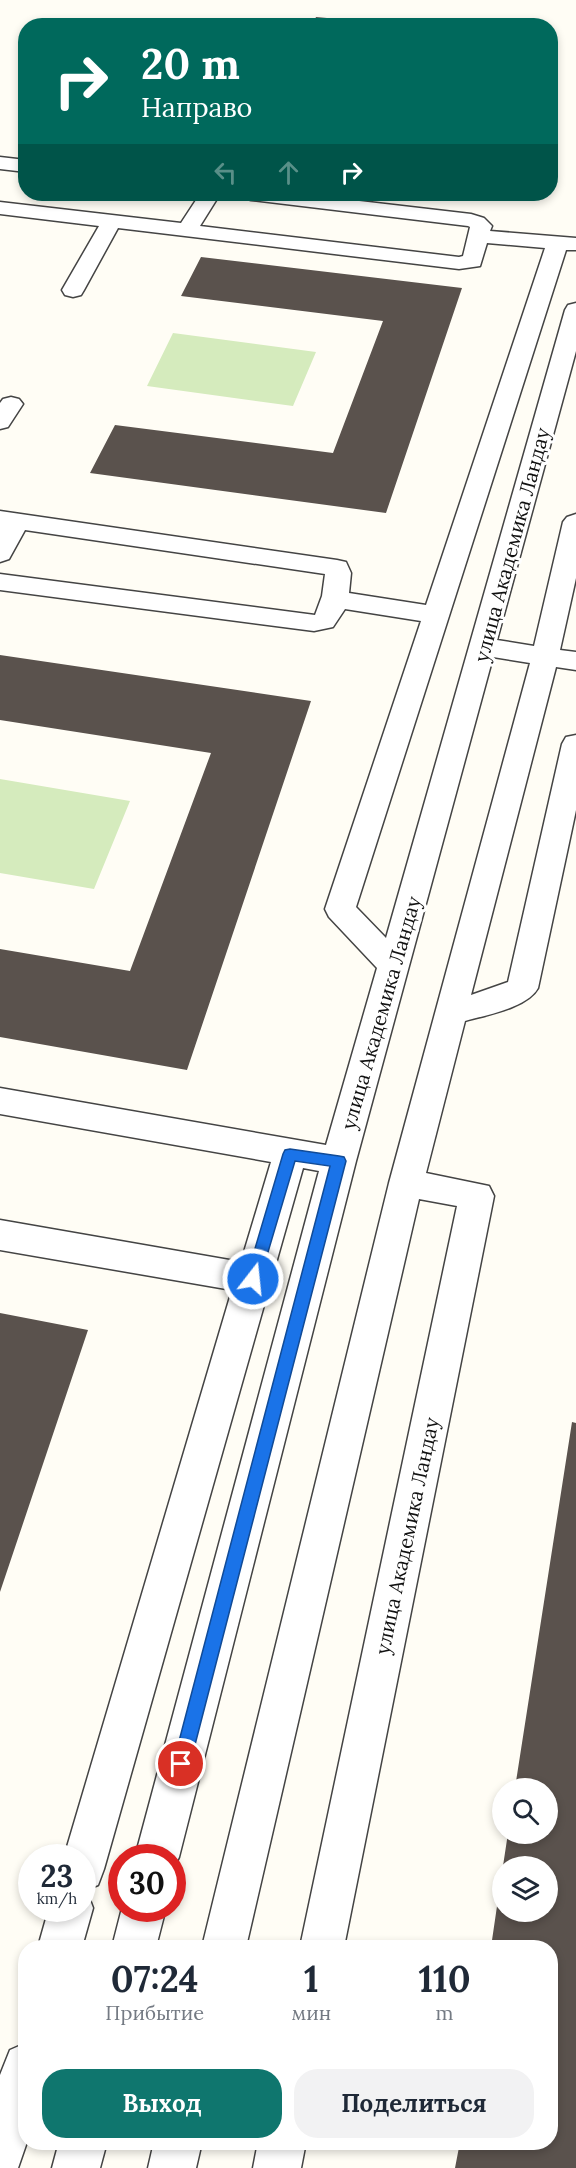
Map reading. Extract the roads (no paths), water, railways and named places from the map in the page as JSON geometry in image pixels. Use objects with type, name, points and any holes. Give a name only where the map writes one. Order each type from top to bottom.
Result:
[{"type":"street","points":[[0,163],[18,165]]},
{"type":"street","points":[[187,230],[206,201]]},
{"type":"street","points":[[0,208],[459,263],[472,261],[481,226],[471,220],[310,201]]},
{"type":"street","points":[[73,290],[111,221]]},
{"type":"street","points":[[394,966],[340,909],[436,615],[567,243],[479,236]]},
{"type":"street","name":"улица Академика Ландау","points":[[160,1844],[339,1161],[576,310]]},
{"type":"street","points":[[0,554],[9,520],[326,566],[337,568],[340,575],[330,614],[325,621],[314,623],[0,582]]},
{"type":"street","points":[[226,1940],[406,1183],[450,1014],[561,658],[576,522]]},
{"type":"street","points":[[334,599],[436,615]]},
{"type":"street","points":[[484,647],[561,658]]},
{"type":"street","points":[[450,1014],[512,994],[522,988],[576,744]]},
{"type":"street","points":[[0,1101],[339,1161]]},
{"type":"street","points":[[89,1844],[290,1154]]},
{"type":"street","name":"улица Академика Ландау","points":[[323,1940],[477,1196],[406,1183]]},
{"type":"street","points":[[0,1235],[253,1279]]},
{"type":"street","points":[[62,1940],[67,1922]]},
{"type":"street","points":[[136,1940],[140,1922]]},
{"type":"street","points":[[1,2145],[18,2091]]},
{"type":"street","points":[[76,2168],[81,2150]]},
{"type":"street","points":[[172,2168],[176,2150]]},
{"type":"street","points":[[277,2168],[280,2150]]}]
